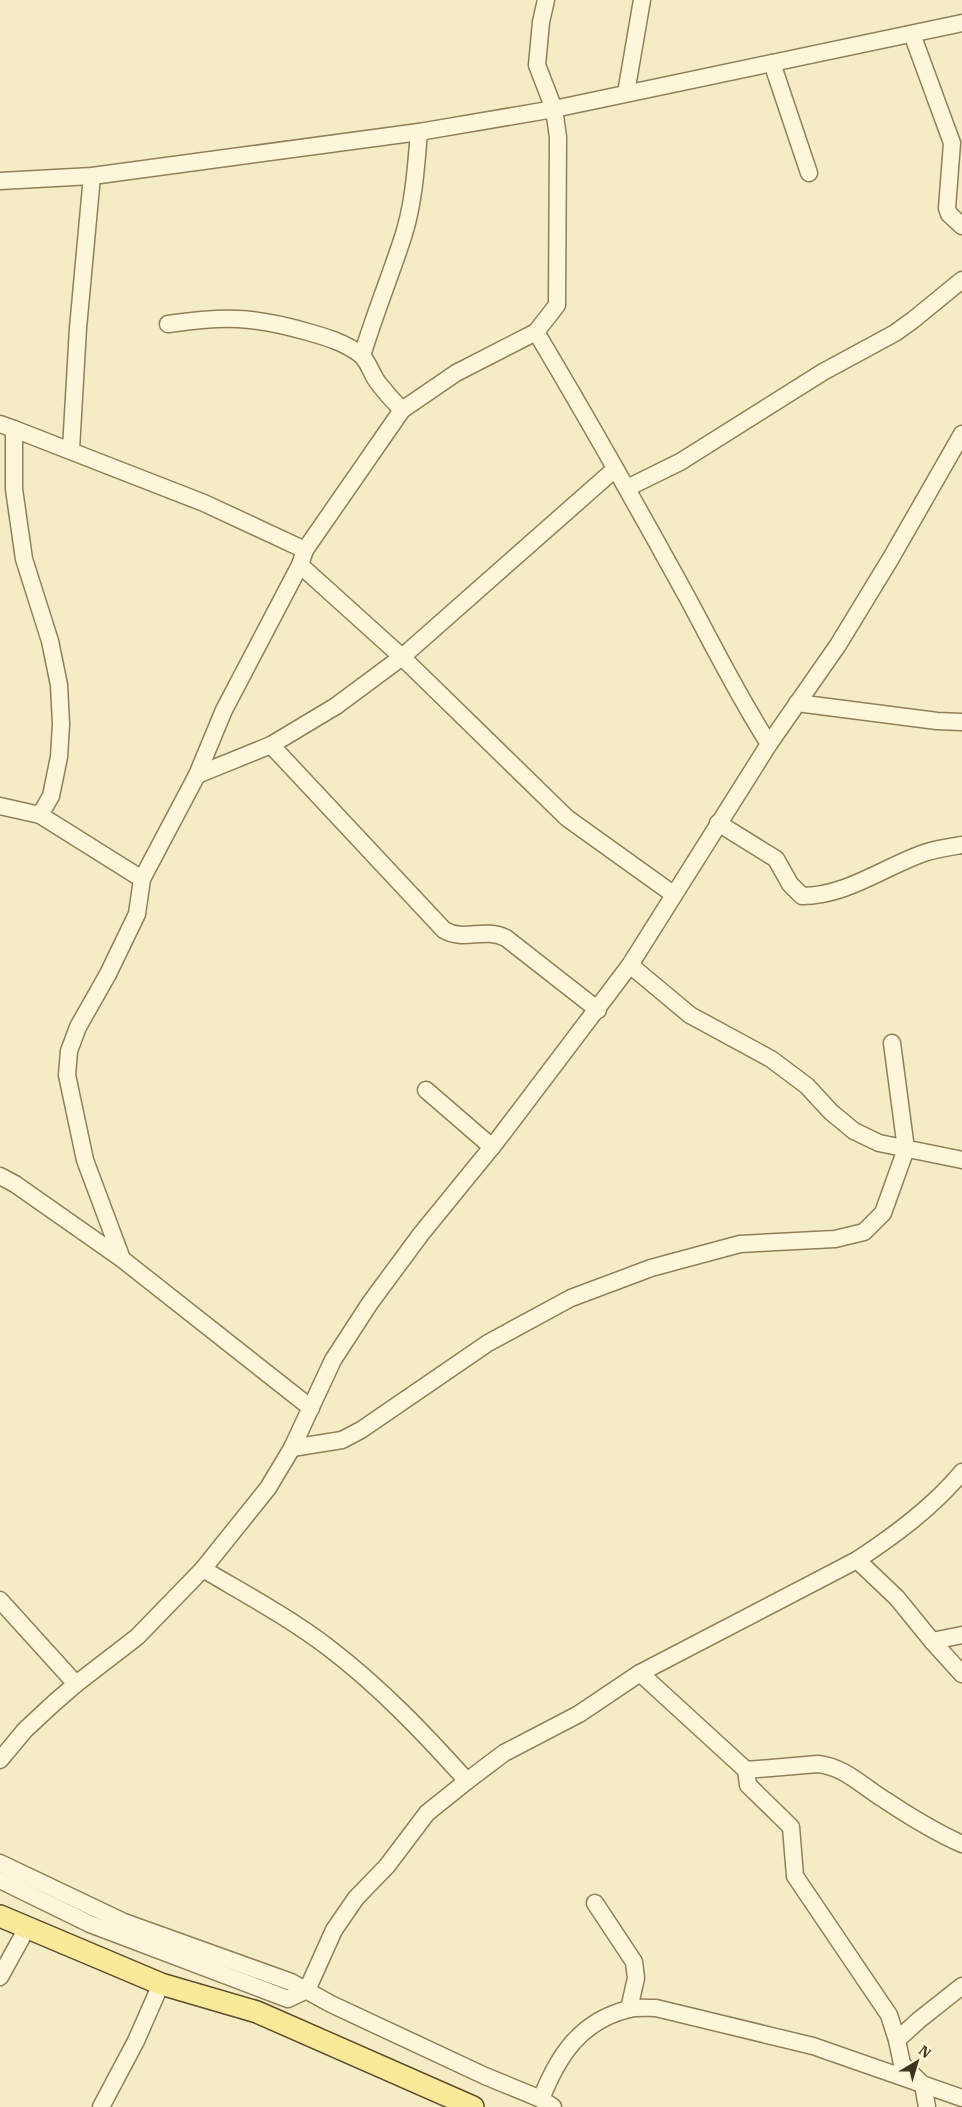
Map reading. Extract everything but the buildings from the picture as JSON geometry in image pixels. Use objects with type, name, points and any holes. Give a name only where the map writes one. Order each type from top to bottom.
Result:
[{"type":"main road","points":[[0,1916],[161,1984],[257,2012],[444,2102],[473,2107]]},
{"type":"street","points":[[122,1259],[85,1160],[67,1075],[69,1051],[78,1027],[108,974],[137,914],[142,879],[197,775],[224,710],[300,565],[305,550],[402,410],[456,373],[536,332],[557,305],[558,137],[554,109],[537,65],[541,22],[546,0]]},
{"type":"street","points":[[626,93],[642,0]]},
{"type":"street","points":[[0,181],[92,176],[418,132],[554,109],[962,23]]},
{"type":"street","points":[[912,34],[952,143],[947,208],[949,214],[962,226]]},
{"type":"street","points":[[772,63],[809,173]]},
{"type":"street","points":[[362,356],[371,325],[404,236],[415,181],[418,132]]},
{"type":"street","points":[[71,449],[78,328],[92,176]]},
{"type":"street","points":[[627,488],[680,462],[823,372],[895,333],[914,320],[962,280]]},
{"type":"street","points":[[168,324],[212,318],[240,318],[275,322],[343,344],[362,356],[378,384],[402,410]]},
{"type":"street","points":[[536,332],[594,428],[743,703],[769,744]]},
{"type":"street","points":[[40,815],[51,796],[59,756],[61,724],[59,685],[50,641],[24,559],[7,426],[71,449],[204,503],[305,550]]},
{"type":"street","points":[[0,1760],[25,1730],[76,1684],[137,1637],[203,1569],[268,1488],[292,1448],[333,1360],[370,1303],[421,1234],[492,1147],[598,1010],[630,965],[718,822],[769,744],[838,645],[891,558],[962,434]]},
{"type":"street","points":[[197,775],[271,745],[336,706],[402,657],[615,469]]},
{"type":"street","points":[[300,565],[402,657],[567,818],[674,894]]},
{"type":"street","points":[[797,703],[937,721],[962,722]]},
{"type":"street","points":[[271,745],[444,930],[452,935],[462,936],[486,932],[496,933],[506,938],[598,1010]]},
{"type":"street","points":[[0,806],[40,815],[142,879]]},
{"type":"street","points":[[718,822],[776,859],[790,884],[802,896],[817,896],[867,879],[925,853],[962,845]]},
{"type":"street","points":[[630,965],[690,1014],[771,1059],[807,1086],[831,1112],[854,1131],[879,1143],[962,1160]]},
{"type":"street","points":[[292,1448],[342,1440],[361,1430],[488,1343],[571,1298],[652,1268],[740,1244],[835,1239],[864,1232],[883,1213],[906,1149],[892,1043]]},
{"type":"street","points":[[426,1090],[492,1147]]},
{"type":"street","points":[[0,1176],[15,1184],[122,1259],[311,1408]]},
{"type":"street","points":[[0,1880],[90,1924],[288,1999],[307,1990],[334,1930],[356,1898],[387,1866],[426,1813],[504,1754],[579,1714],[640,1673],[857,1560],[886,1541],[935,1500],[962,1472]]},
{"type":"street","points":[[857,1560],[897,1598],[962,1674]]},
{"type":"street","points":[[203,1569],[328,1648],[386,1696],[428,1737],[467,1781]]},
{"type":"street","points":[[0,1600],[76,1684]]},
{"type":"street","points":[[932,1641],[962,1635]]},
{"type":"street","points":[[640,1673],[746,1770],[748,1785],[791,1828],[796,1876],[889,2015],[898,2040],[902,2064],[923,2085],[927,2107]]},
{"type":"street","points":[[746,1770],[818,1764],[829,1766],[850,1775],[884,1800],[962,1844]]},
{"type":"street","points":[[0,1863],[124,1922],[253,1967],[307,1990],[331,2004],[547,2103],[559,2059],[576,2038],[600,2020],[629,2009],[656,2008],[812,2046],[962,2098]]},
{"type":"street","points":[[595,1903],[634,1962],[636,1978],[629,2009]]},
{"type":"street","points":[[0,1977],[28,1928]]},
{"type":"street","points":[[101,2107],[126,2062],[161,1984]]},
{"type":"street","points":[[898,2040],[919,2020],[962,1986]]}]
